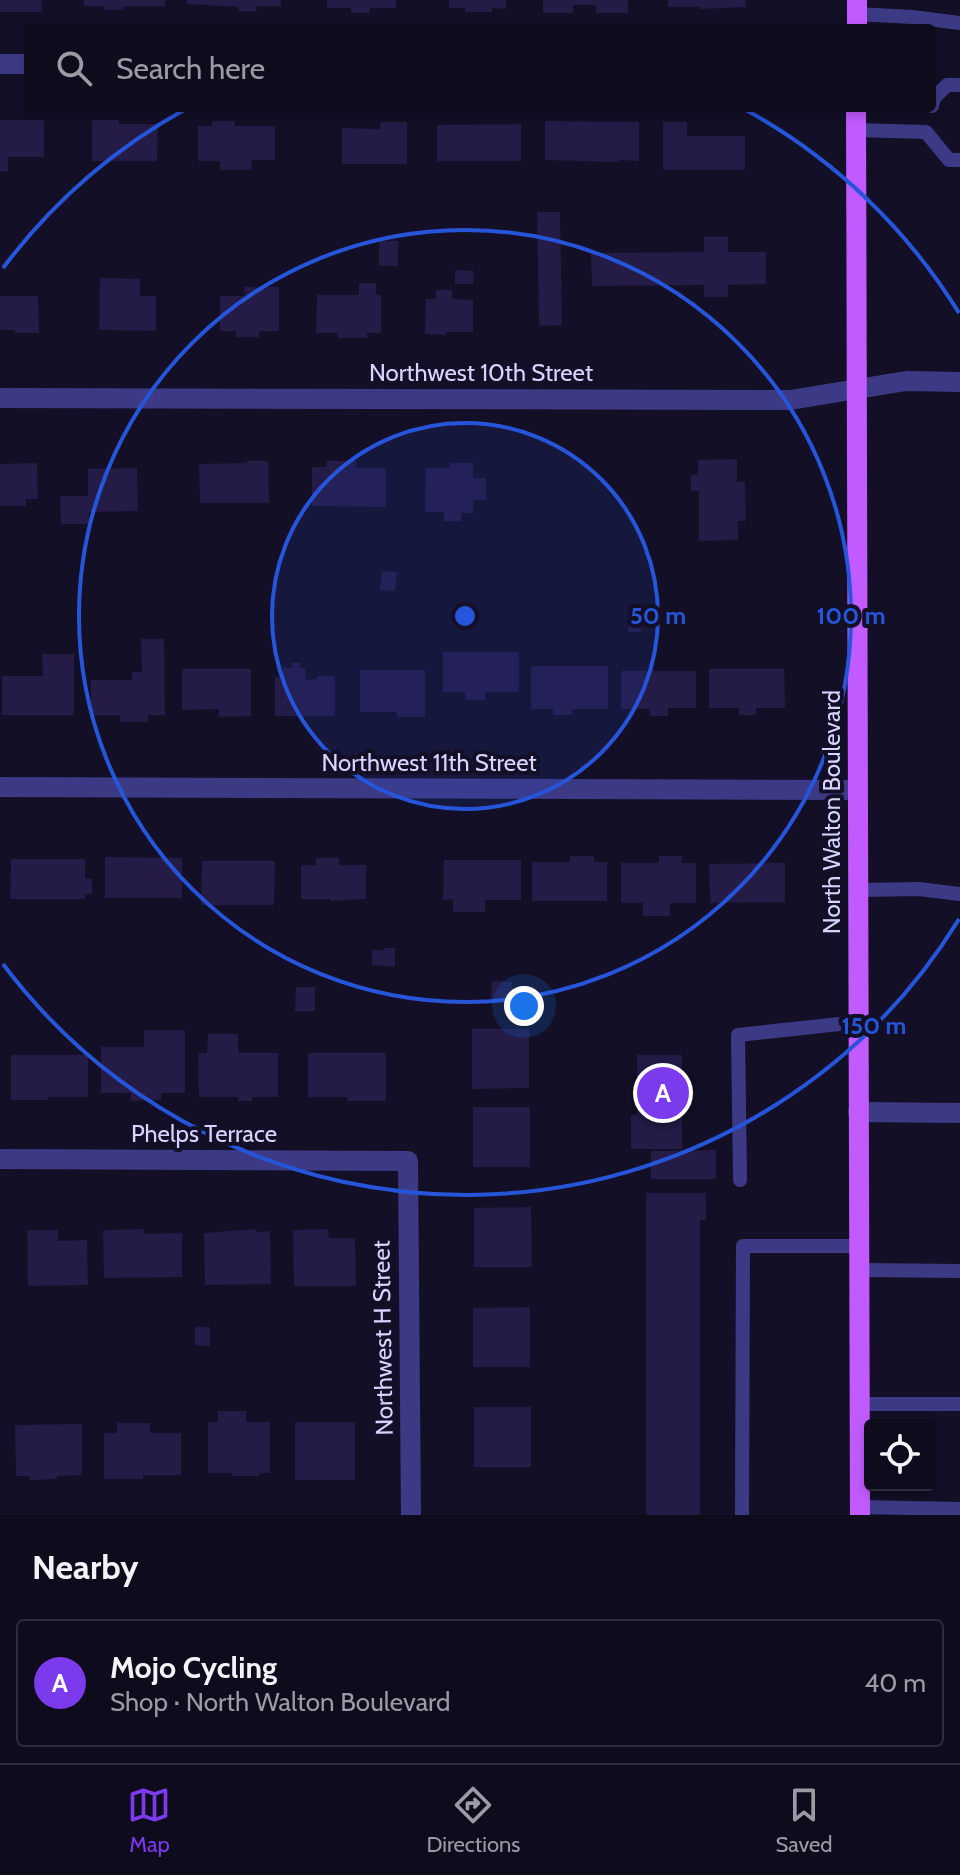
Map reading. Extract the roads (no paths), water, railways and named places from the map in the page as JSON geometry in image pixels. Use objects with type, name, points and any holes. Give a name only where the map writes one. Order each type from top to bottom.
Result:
[{"type":"main road","name":"North Walton Boulevard","points":[[856,112],[860,1511]]},
{"type":"street","points":[[0,64],[24,64]]},
{"type":"street","name":"Northwest 10th Street","points":[[0,398],[790,400],[906,381],[960,382]]},
{"type":"street","name":"Northwest 11th Street","points":[[0,787],[858,790]]},
{"type":"street","points":[[858,1112],[960,1113]]},
{"type":"street","name":"Phelps Terrace","points":[[0,1159],[408,1161]]},
{"type":"street","name":"Northwest H Street","points":[[408,1161],[411,1515]]},
{"type":"lane","points":[[857,14],[960,23]]},
{"type":"lane","points":[[936,96],[947,85],[960,85]]},
{"type":"lane","points":[[926,132],[931,112]]},
{"type":"lane","points":[[856,130],[926,132],[949,160],[960,160]]},
{"type":"lane","points":[[858,890],[919,889],[960,894]]},
{"type":"lane","points":[[740,1180],[738,1035],[858,1022]]},
{"type":"lane","points":[[742,1515],[743,1246],[859,1246]]},
{"type":"lane","points":[[859,1270],[960,1271]]},
{"type":"lane","points":[[860,1404],[960,1404]]},
{"type":"lane","points":[[860,1511],[960,1509]]},
{"type":"place","name":"Mojo Cycling","points":[[663,1093]]}]
